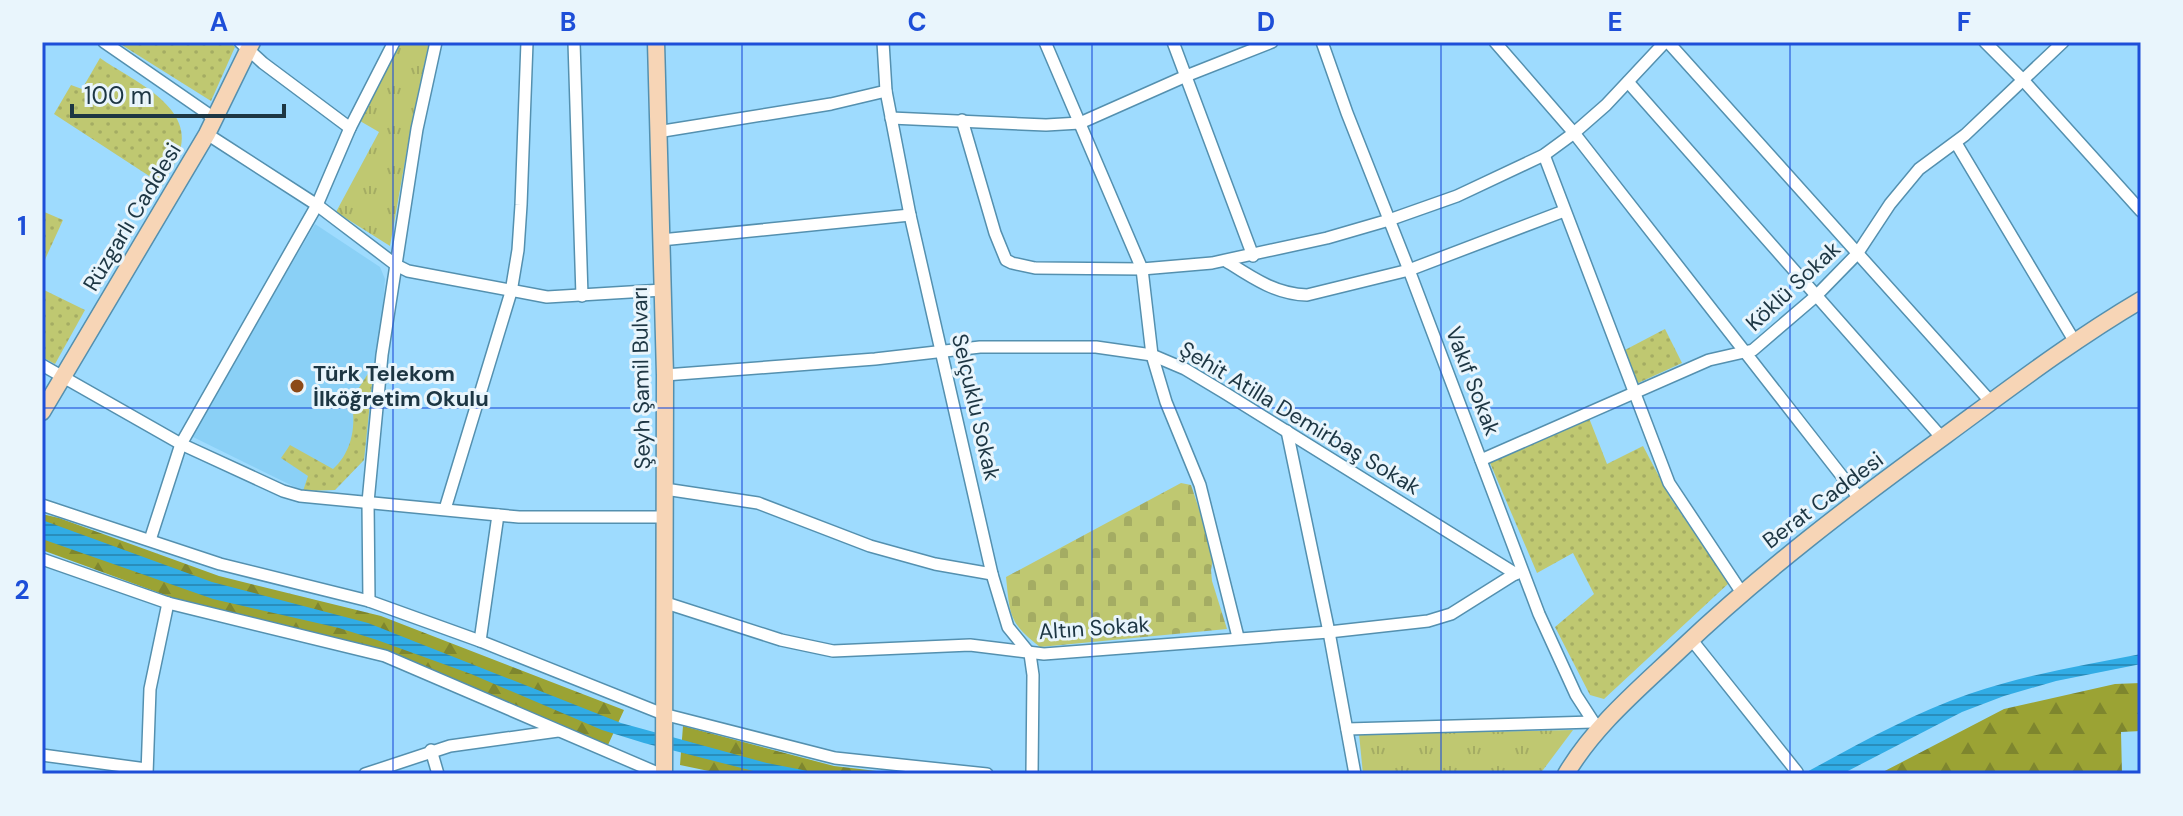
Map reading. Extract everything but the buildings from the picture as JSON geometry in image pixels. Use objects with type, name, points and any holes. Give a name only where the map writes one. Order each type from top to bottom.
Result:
[{"type":"street","points":[[104,42],[396,265],[430,277],[547,297],[663,290]]},
{"type":"street","points":[[150,540],[181,444],[317,205],[350,128],[394,42]]},
{"type":"street","points":[[369,601],[368,502],[382,355],[417,129],[436,42]]},
{"type":"street","points":[[445,509],[511,292],[521,205],[527,42]]},
{"type":"street","points":[[574,42],[582,296]]},
{"type":"street","name":"Şeyh Şamil Bulvarı","points":[[656,42],[665,375],[663,770]]},
{"type":"street","name":"Selçuklu Sokak","points":[[883,42],[886,91],[910,215],[992,574],[1008,627],[1030,654]]},
{"type":"street","points":[[1045,42],[1142,269],[1152,355],[1166,402],[1200,485],[1238,637]]},
{"type":"street","points":[[1173,42],[1253,256]]},
{"type":"street","points":[[891,118],[1046,125],[1080,123],[1272,42]]},
{"type":"street","name":"Vakıf Sokak","points":[[1322,42],[1481,460],[1519,572],[1554,651],[1595,725]]},
{"type":"street","points":[[1495,42],[1574,133],[1859,498]]},
{"type":"street","points":[[962,120],[1006,260],[1035,268],[1142,269],[1226,261],[1389,220],[1457,196],[1544,155],[1574,133],[1666,42],[1991,402]]},
{"type":"street","points":[[1985,42],[2141,211]]},
{"type":"street","name":"Köklü Sokak","points":[[1481,460],[1709,360],[1746,352],[1770,337],[1857,254],[1919,169],[1956,143],[2063,42]]},
{"type":"street","points":[[247,45],[350,128]]},
{"type":"street","name":"Rüzgarlı Caddesi","points":[[42,412],[211,126],[247,45]]},
{"type":"street","points":[[1628,82],[1942,438]]},
{"type":"street","points":[[657,132],[831,104],[886,91]]},
{"type":"street","points":[[1956,143],[2075,342]]},
{"type":"street","points":[[1544,155],[1676,495],[1742,593]]},
{"type":"street","points":[[1226,261],[1270,287],[1295,295],[1320,293],[1409,270],[1564,211]]},
{"type":"street","points":[[661,240],[910,215]]},
{"type":"street","name":"Berat Caddesi","points":[[1566,774],[1595,725],[1796,546],[2075,342],[2141,300]]},
{"type":"street","name":"Şehit Atilla Demirbaş Sokak","points":[[665,375],[1027,345],[1119,349],[1152,355],[1185,369],[1519,572]]},
{"type":"street","points":[[42,365],[181,444],[283,491],[320,499],[498,515],[663,517]]},
{"type":"street","points":[[1287,431],[1355,774]]},
{"type":"street","points":[[665,489],[758,503],[870,546],[935,564],[992,574]]},
{"type":"street","points":[[42,505],[220,564],[369,601],[480,641],[663,714],[835,758],[987,774]]},
{"type":"street","points":[[480,641],[498,515]]},
{"type":"street","points":[[42,559],[220,618],[370,651],[663,770]]},
{"type":"street","name":"Altın Sokak","points":[[663,602],[781,640],[833,651],[970,645],[1003,647],[1030,654],[1329,632],[1439,619],[1519,572]]},
{"type":"street","points":[[42,755],[147,772],[150,689],[168,603]]},
{"type":"street","points":[[1691,639],[1797,772]]},
{"type":"street","points":[[1030,654],[1033,675],[1032,774]]},
{"type":"street","points":[[1347,729],[1595,725]]},
{"type":"street","points":[[365,774],[431,750],[490,738],[560,730]]},
{"type":"street","points":[[431,750],[438,774]]},
{"type":"shaded area","name":"Türk Telekom İlköğretim Okulu","points":[[315,224],[380,267],[385,279],[381,336],[364,460],[335,490],[303,491],[191,436]]},
{"type":"shaded area","points":[[42,520],[212,582],[368,623],[621,723],[767,763],[823,774],[765,774],[602,730],[471,674],[377,640],[339,628],[213,599],[42,539]]},
{"type":"shaded area","points":[[2141,654],[2141,664],[2056,681],[1962,712],[1842,774],[1803,774],[1905,720],[1969,694],[2076,666]]},
{"type":"green space","points":[[117,42],[230,42],[235,47],[211,101]]},
{"type":"green space","points":[[399,42],[429,42],[390,246],[336,212],[379,132],[360,121]]},
{"type":"green space","points":[[100,58],[157,96],[178,120],[182,135],[180,151],[163,185],[54,114],[71,85],[82,89]]},
{"type":"green space","points":[[42,211],[63,220],[42,266]]},
{"type":"green space","points":[[42,289],[85,310],[55,364],[42,357]]},
{"type":"green space","points":[[1665,329],[1682,363],[1636,384],[1623,351]]},
{"type":"green space","points":[[374,364],[364,460],[335,490],[303,491],[308,476],[281,458],[290,445],[333,469],[343,457],[352,436],[353,412],[347,407]]},
{"type":"green space","points":[[1589,418],[1607,464],[1643,446],[1671,499],[1729,583],[1604,699],[1590,695],[1555,627],[1594,594],[1573,553],[1537,573],[1490,463]]},
{"type":"green space","points":[[1181,483],[1191,485],[1214,554],[1212,581],[1227,629],[1040,647],[1022,631],[1010,610],[1006,577]]},
{"type":"green space","points":[[42,514],[219,576],[381,616],[624,710],[608,745],[365,645],[184,602],[42,550]]},
{"type":"green space","points":[[2141,683],[2141,731],[2121,732],[2122,774],[1879,774],[2004,709],[2115,684]]},
{"type":"green space","points":[[683,726],[834,766],[902,774],[723,774],[680,765]]},
{"type":"green space","points":[[1573,730],[1540,774],[1363,774],[1359,734]]},
{"type":"place","name":"Türk Telekom İlköğretim Okulu","points":[[297,386]]}]
